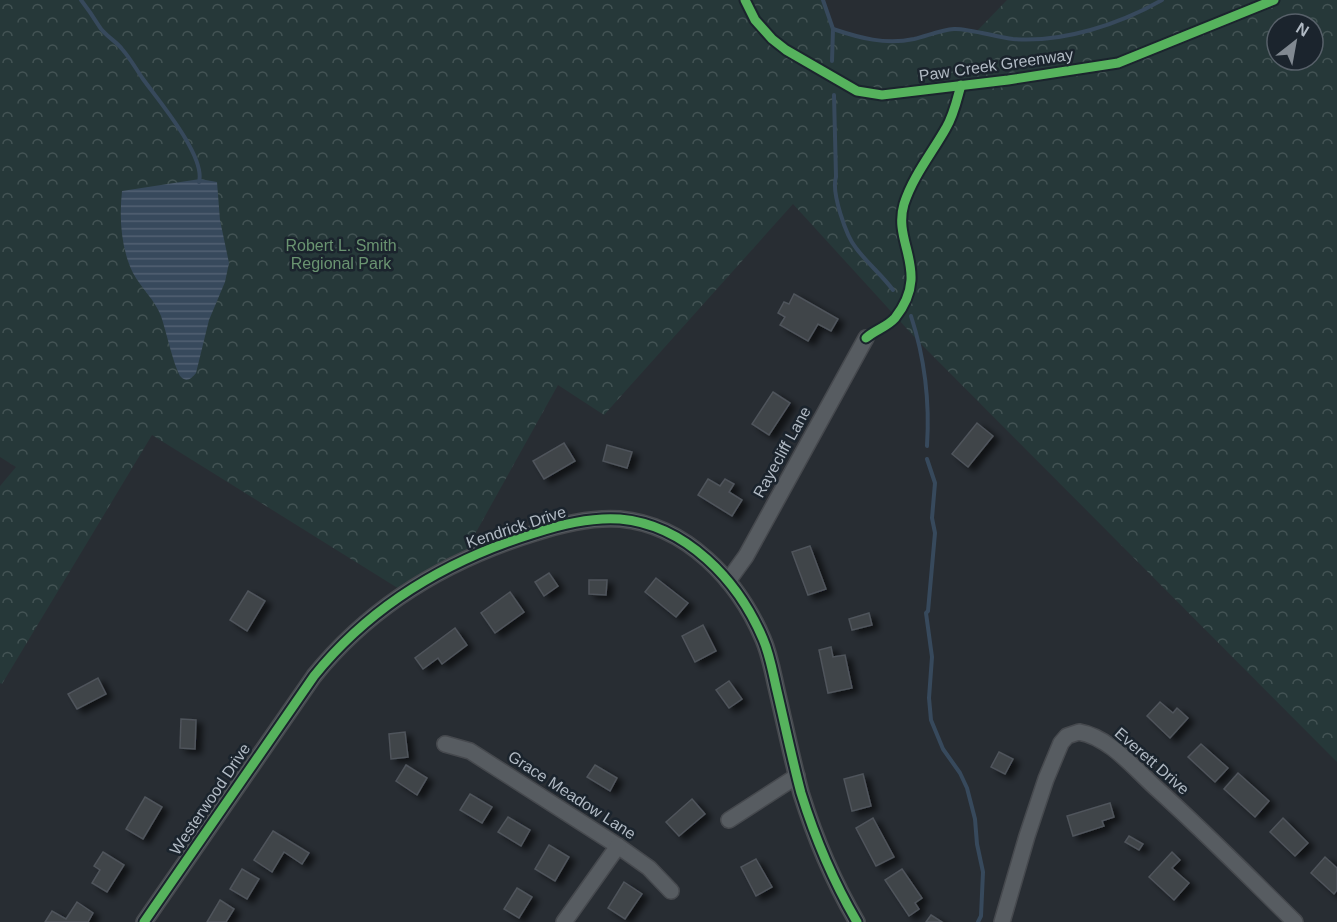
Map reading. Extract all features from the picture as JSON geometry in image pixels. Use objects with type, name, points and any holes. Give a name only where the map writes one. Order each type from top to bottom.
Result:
[{"type":"street","name":"Rayecliff Lane","points":[[728,581],[746,556],[866,338]]},
{"type":"street","name":"Kendrick Drive","points":[[301,693],[330,656],[361,626],[404,592],[460,561],[559,525],[594,520],[619,519],[640,522],[674,535],[703,555],[728,581],[753,618],[763,640],[814,835],[829,870],[857,922]]},
{"type":"street","name":"Westerwood Drive","points":[[144,922],[301,693]]},
{"type":"street","name":"Everett Drive","points":[[1002,922],[1046,779],[1061,743],[1067,736],[1079,732],[1096,738],[1118,753],[1178,807],[1295,922]]},
{"type":"street","name":"Grace Meadow Lane","points":[[445,744],[470,751],[618,846],[650,868],[672,891]]},
{"type":"street","points":[[729,819],[797,776]]},
{"type":"street","points":[[564,922],[618,846]]},
{"type":"green space","name":"Robert L. Smith Regional Park","points":[[0,0],[823,0],[833,29],[865,40],[885,42],[910,40],[956,28],[975,33],[1007,0],[1337,0],[1337,762],[919,342],[793,204],[604,415],[558,385],[460,561],[404,592],[152,435],[2,684],[0,683],[0,486],[16,467],[0,457]]},
{"type":"water","points":[[200,179],[217,182],[220,220],[229,263],[225,282],[209,320],[196,373],[185,380],[176,366],[158,310],[129,264],[122,233],[121,201],[122,191]]},
{"type":"building","points":[[794,294],[838,319],[831,331],[818,324],[808,341],[780,325],[785,317],[778,313],[784,302],[789,304]]},
{"type":"building","points":[[773,392],[790,403],[769,435],[752,424]]},
{"type":"building","points":[[977,423],[993,436],[968,467],[952,454]]},
{"type":"building","points":[[564,443],[575,461],[544,479],[533,461]]},
{"type":"building","points":[[607,445],[632,452],[627,468],[603,461]]},
{"type":"building","points":[[708,479],[720,486],[725,479],[734,484],[729,492],[742,500],[732,516],[698,495]]},
{"type":"building","points":[[810,546],[826,589],[808,595],[792,552]]},
{"type":"building","points":[[549,573],[558,586],[544,596],[535,582]]},
{"type":"building","points":[[656,578],[688,603],[676,617],[645,592]]},
{"type":"building","points":[[589,580],[607,580],[606,595],[589,594]]},
{"type":"building","points":[[248,591],[265,601],[247,631],[230,620]]},
{"type":"building","points":[[510,592],[524,612],[495,633],[481,613]]},
{"type":"building","points":[[869,613],[872,625],[852,630],[849,619]]},
{"type":"building","points":[[703,625],[716,651],[695,662],[682,636]]},
{"type":"building","points":[[455,628],[467,645],[442,664],[438,658],[423,669],[415,658]]},
{"type":"building","points":[[831,647],[833,657],[845,655],[852,688],[828,693],[819,650]]},
{"type":"building","points":[[98,678],[106,694],[77,709],[68,694]]},
{"type":"building","points":[[729,681],[742,699],[729,708],[716,690]]},
{"type":"building","points":[[1160,702],[1173,713],[1177,708],[1188,718],[1170,738],[1147,716]]},
{"type":"building","points":[[181,719],[196,720],[195,749],[180,748]]},
{"type":"building","points":[[405,732],[408,757],[391,759],[389,734]]},
{"type":"building","points":[[1201,744],[1228,768],[1215,782],[1188,757]]},
{"type":"building","points":[[999,752],[1013,759],[1005,774],[991,767]]},
{"type":"building","points":[[406,765],[427,778],[417,795],[396,781]]},
{"type":"building","points":[[595,765],[617,778],[610,791],[587,777]]},
{"type":"building","points":[[1238,773],[1269,801],[1255,817],[1224,789]]},
{"type":"building","points":[[863,774],[871,806],[852,811],[844,779]]},
{"type":"building","points":[[470,794],[492,807],[482,823],[460,810]]},
{"type":"building","points":[[145,797],[162,807],[143,839],[126,829]]},
{"type":"building","points":[[692,799],[705,814],[679,836],[666,822]]},
{"type":"building","points":[[1110,803],[1114,817],[1102,821],[1104,826],[1073,836],[1067,816]]},
{"type":"building","points":[[508,817],[530,830],[521,846],[498,832]]},
{"type":"building","points":[[873,818],[894,857],[876,866],[856,828]]},
{"type":"building","points":[[1283,818],[1308,843],[1295,856],[1270,832]]},
{"type":"building","points":[[273,831],[309,853],[302,864],[284,852],[272,872],[254,860]]},
{"type":"building","points":[[1129,836],[1143,844],[1139,850],[1125,842]]},
{"type":"building","points":[[549,845],[569,857],[555,881],[535,869]]},
{"type":"building","points":[[103,852],[124,865],[107,892],[92,883],[100,870],[94,866]]},
{"type":"building","points":[[1172,852],[1180,860],[1172,868],[1189,883],[1174,900],[1149,877]]},
{"type":"building","points":[[1325,857],[1337,868],[1337,890],[1334,894],[1311,873]]},
{"type":"building","points":[[756,859],[772,887],[756,896],[741,867]]},
{"type":"building","points":[[242,869],[259,879],[247,899],[230,889]]},
{"type":"building","points":[[902,869],[922,898],[915,903],[919,909],[909,916],[885,880]]},
{"type":"building","points":[[624,882],[642,894],[625,919],[608,908]]},
{"type":"building","points":[[517,888],[532,897],[519,918],[504,909]]},
{"type":"building","points":[[220,900],[234,909],[226,922],[207,922]]},
{"type":"building","points":[[77,902],[93,913],[88,922],[45,922],[52,911],[66,919]]},
{"type":"building","points":[[931,915],[942,922],[926,922]]},
{"type":"waterway","points":[[81,0],[101,29],[125,52],[179,129],[195,158],[199,171],[199,182]]},
{"type":"waterway","points":[[823,0],[833,29],[832,61]]},
{"type":"waterway","points":[[833,29],[883,41],[903,41],[954,29],[1013,39],[1051,38],[1110,24],[1162,0]]},
{"type":"waterway","points":[[834,95],[835,184],[840,214],[856,248],[893,290]]},
{"type":"waterway","points":[[911,316],[920,348],[925,380],[928,412],[927,446]]},
{"type":"waterway","points":[[927,459],[935,483],[932,518],[935,533],[926,613],[932,657],[929,698],[931,720],[943,749],[960,773],[967,788],[975,819],[983,872],[981,916],[978,922]]},
{"type":"cycle path","name":"Paw Creek Greenway","points":[[745,0],[755,20],[772,39],[786,50],[857,91],[882,95],[1008,80],[1118,63],[1274,0]]},
{"type":"cycle path","name":"Paw Creek Greenway","points":[[866,338],[892,321],[906,301],[911,272],[903,232],[904,204],[918,174],[949,123],[961,85]]},
{"type":"cycle path","points":[[144,922],[314,676],[361,627],[386,606],[413,588],[472,557],[503,544],[556,527],[587,520],[609,519],[644,523],[688,544],[724,577],[752,617],[769,658],[806,810],[832,875],[857,922]]}]
